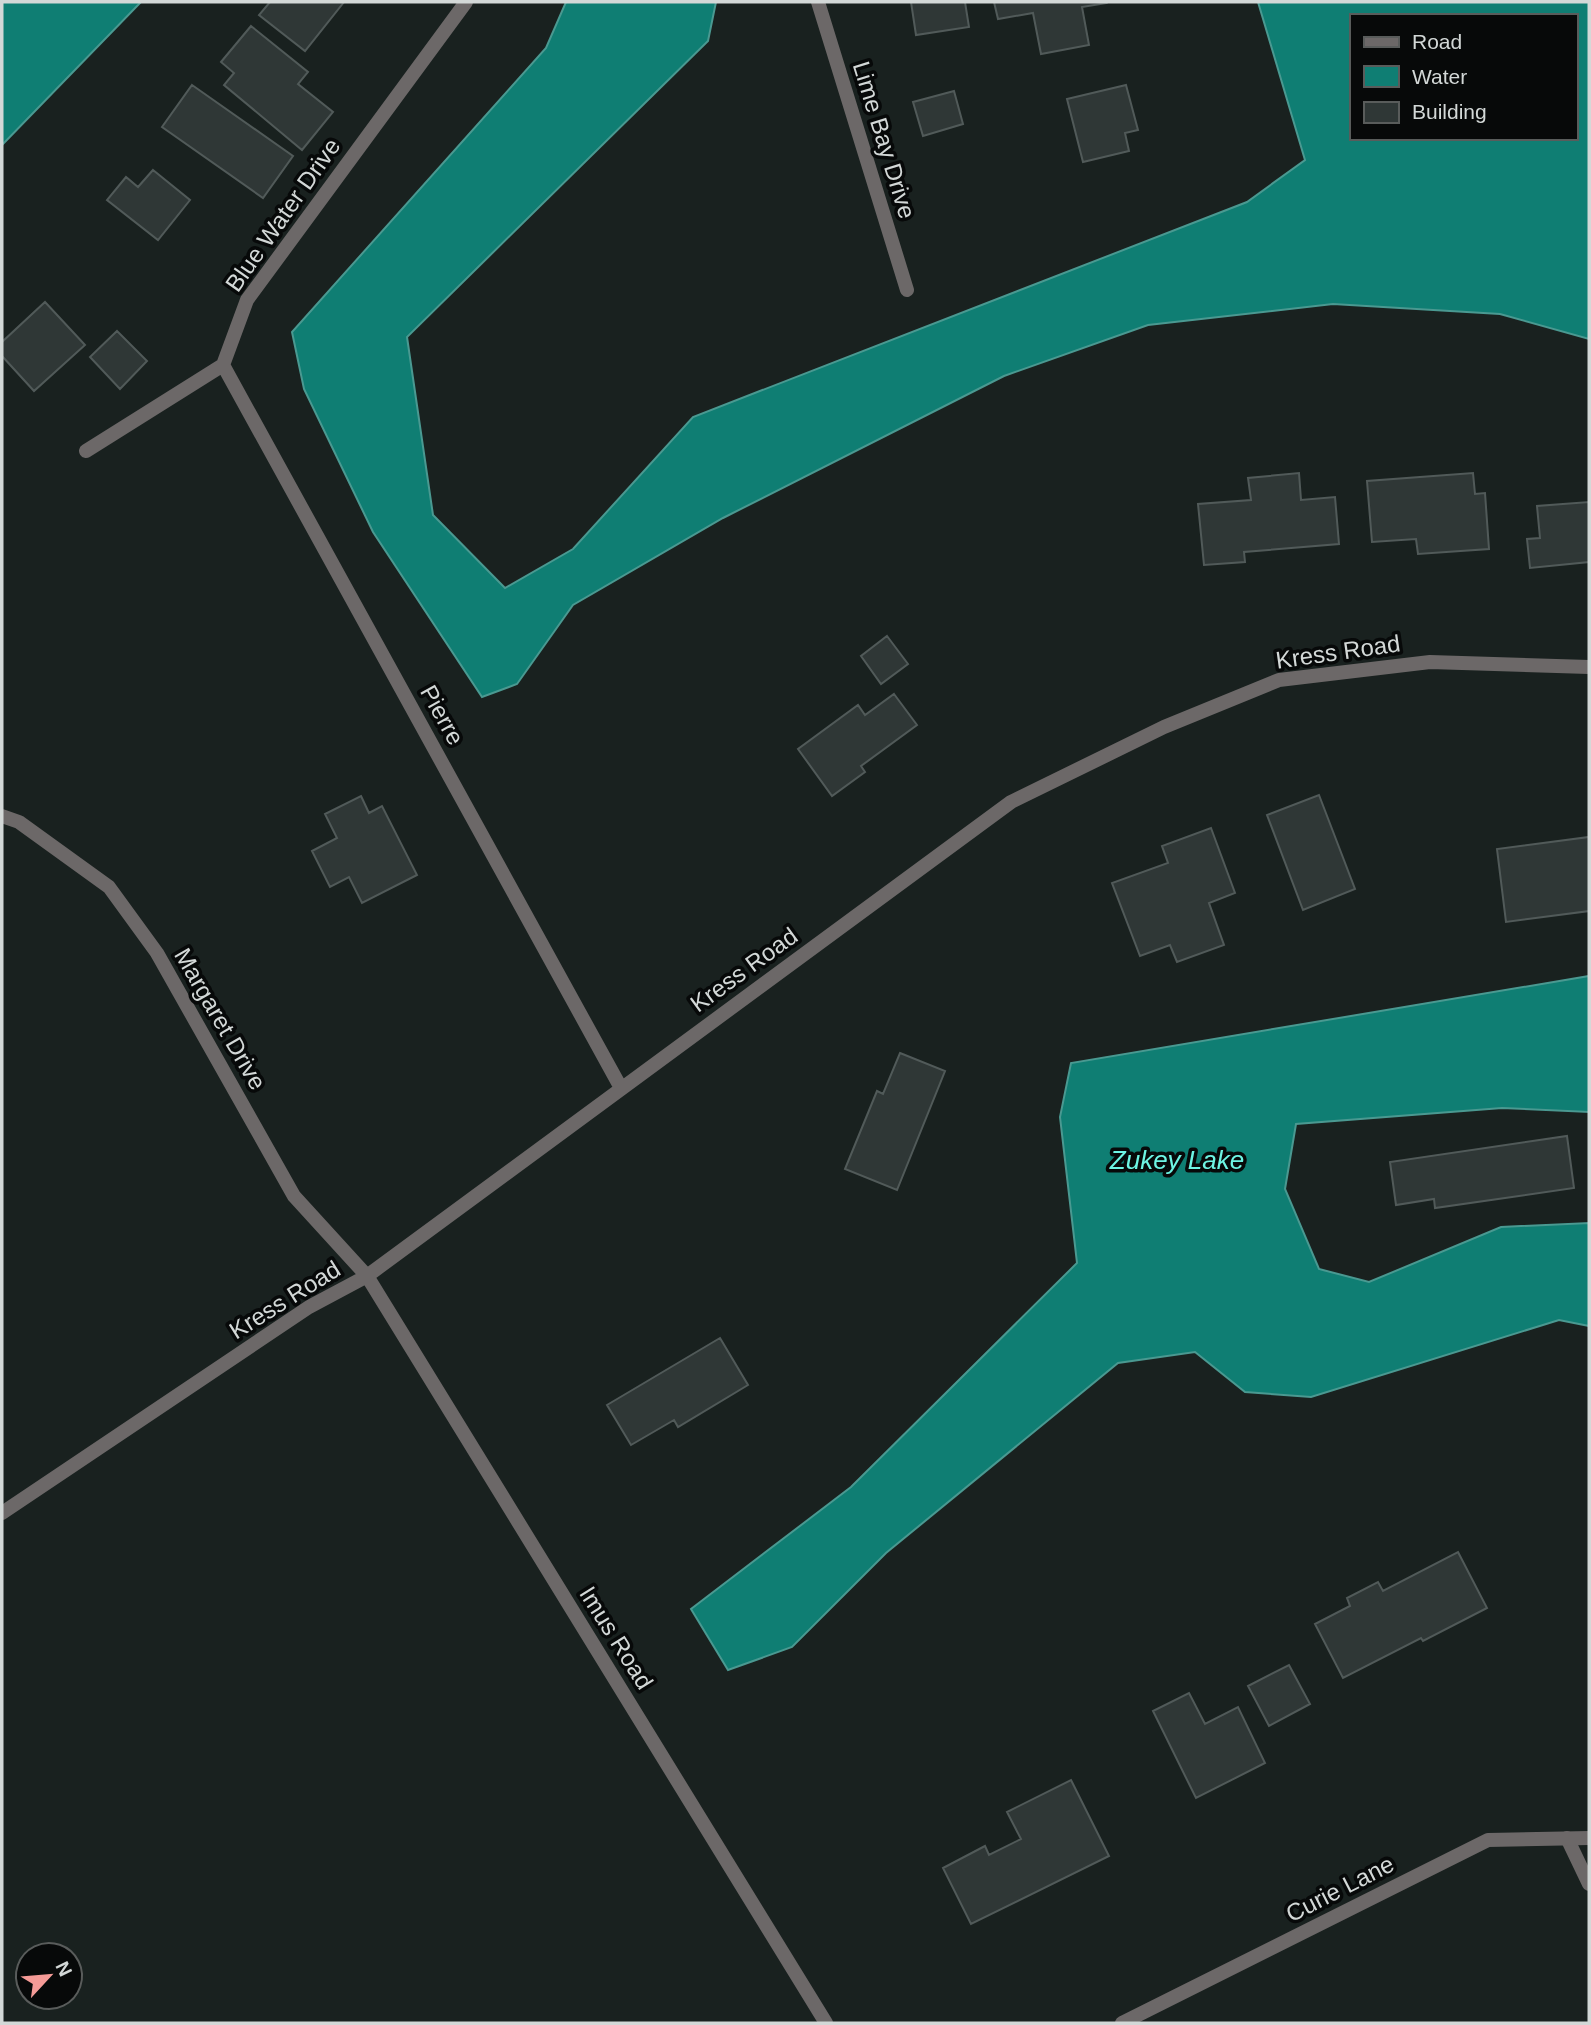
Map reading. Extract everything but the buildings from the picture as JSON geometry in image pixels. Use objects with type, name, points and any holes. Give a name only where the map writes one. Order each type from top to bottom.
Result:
[{"type":"street","name":"Blue Water Drive","points":[[223,365],[247,300],[466,2]]},
{"type":"street","name":"Lime Bay Drive","points":[[818,2],[907,290]]},
{"type":"street","points":[[86,451],[223,365]]},
{"type":"street","name":"Pierre","points":[[223,365],[621,1087]]},
{"type":"street","name":"Kress Road","points":[[2,1514],[309,1307],[367,1276],[1011,803],[1164,727],[1279,680],[1430,662],[1589,667]]},
{"type":"street","name":"Margaret Drive","points":[[2,816],[19,822],[109,887],[157,953],[294,1196],[367,1276]]},
{"type":"street","name":"Imus Road","points":[[367,1276],[826,2023]]},
{"type":"street","points":[[1567,1838],[1589,1884]]},
{"type":"street","name":"Curie Lane","points":[[1122,2023],[1488,1840],[1589,1838]]},
{"type":"water","points":[[2,2],[141,2],[2,145]]},
{"type":"water","points":[[566,2],[716,2],[708,41],[407,337],[433,515],[505,588],[573,549],[693,417],[1247,202],[1305,160],[1258,2],[1589,2],[1589,339],[1500,314],[1333,304],[1148,325],[1004,376],[723,518],[573,605],[517,684],[482,697],[373,532],[304,389],[292,332],[546,48]]},
{"type":"water","name":"Zukey Lake","points":[[1589,976],[1589,1112],[1502,1108],[1296,1124],[1285,1189],[1319,1269],[1369,1282],[1501,1227],[1589,1223],[1589,1326],[1559,1320],[1311,1397],[1245,1392],[1195,1352],[1118,1363],[886,1553],[792,1647],[728,1670],[691,1609],[851,1487],[1077,1263],[1060,1117],[1071,1063]]}]
